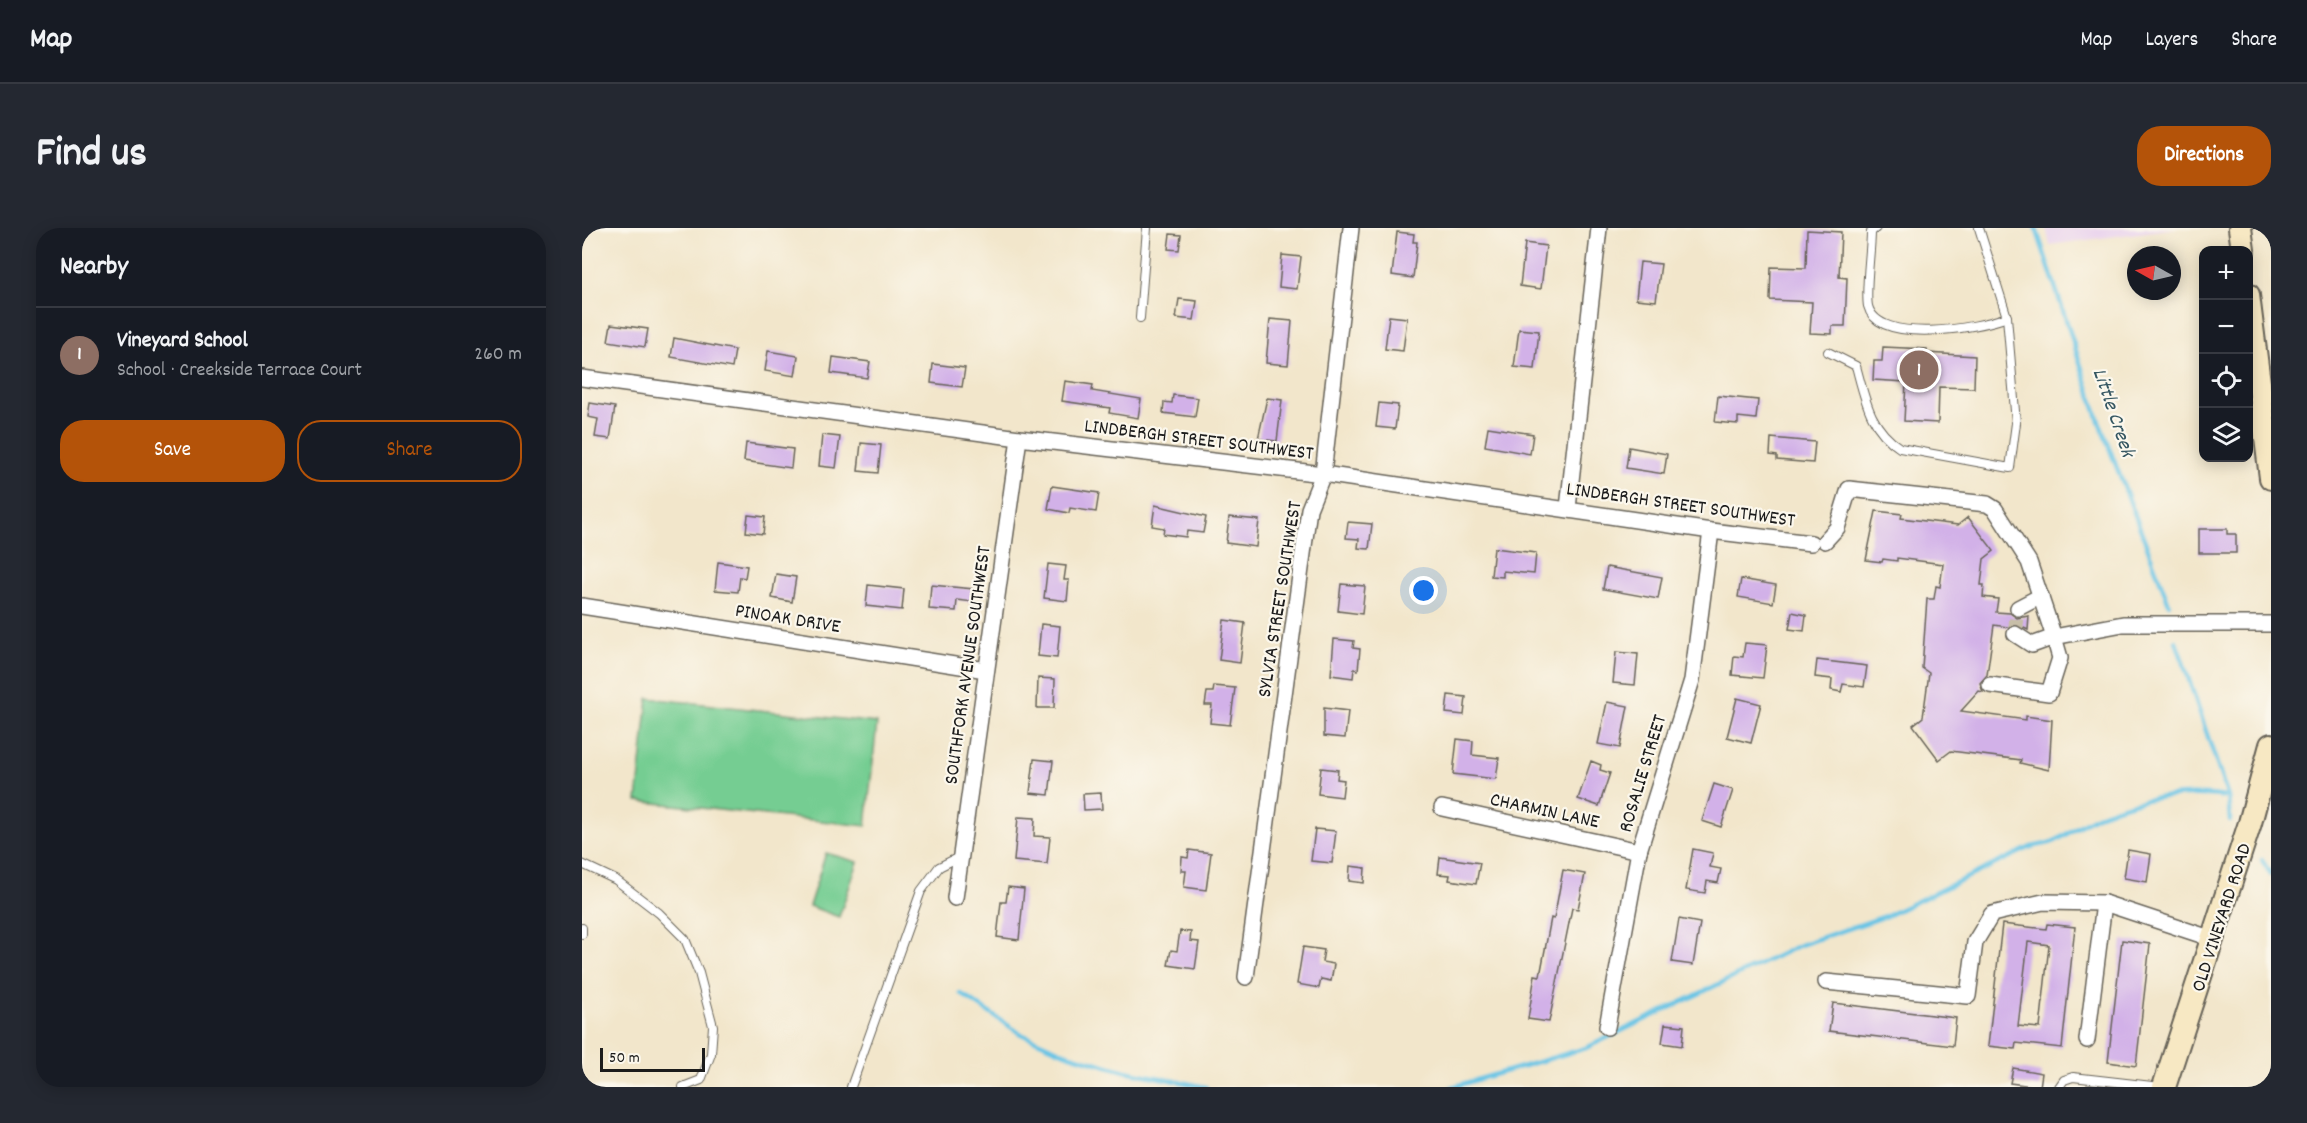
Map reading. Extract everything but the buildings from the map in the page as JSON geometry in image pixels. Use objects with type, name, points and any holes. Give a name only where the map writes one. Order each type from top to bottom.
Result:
[{"type":"street","name":"SYLVIA STREET SOUTHWEST","points":[[1246,977],[1309,509],[1323,474],[1351,228]]},
{"type":"street","points":[[1568,508],[1599,228]]},
{"type":"street","points":[[2240,228],[2242,246]]},
{"type":"street","points":[[2249,300],[2271,478]]},
{"type":"street","name":"LINDBERGH STREET SOUTHWEST","points":[[582,378],[1018,438],[1323,474],[1568,508],[1711,531],[1818,542],[1837,528],[1849,489],[1987,504],[1995,509],[2029,562],[2041,596]]},
{"type":"street","name":"SOUTHFORK AVENUE SOUTHWEST","points":[[955,898],[1018,438]]},
{"type":"street","name":"ROSALIE STREET","points":[[1607,1027],[1639,851],[1692,680],[1711,531]]},
{"type":"street","points":[[1990,685],[2049,693],[2060,658],[2041,596],[2018,608]]},
{"type":"street","name":"PINOAK DRIVE","points":[[582,606],[986,670]]},
{"type":"street","points":[[2015,634],[2032,645],[2054,637],[2123,624],[2271,624]]},
{"type":"street","name":"OLD VINEYARD ROAD","points":[[2163,1087],[2213,939],[2271,745]]},
{"type":"street","name":"CHARMIN LANE","points":[[1442,808],[1639,851]]},
{"type":"street","points":[[1826,982],[1968,996],[1975,942],[1992,914],[2043,902],[2104,903],[2213,939]]},
{"type":"street","points":[[2087,1040],[2104,903]]},
{"type":"lane","points":[[1140,318],[1148,228]]},
{"type":"lane","points":[[1876,228],[1871,232],[1868,305],[1875,319],[1888,328],[1959,330],[2007,316]]},
{"type":"lane","points":[[1828,352],[1856,366],[1871,418],[1900,448],[2010,468],[2016,423],[2007,316],[1979,228]]},
{"type":"lane","points":[[851,1087],[921,891],[939,867],[961,856]]},
{"type":"lane","points":[[582,864],[616,880],[659,913],[685,939],[699,973],[713,1026],[711,1054],[701,1080],[683,1087]]},
{"type":"lane","points":[[582,928],[582,934]]},
{"type":"lane","points":[[2059,1087],[2064,1080],[2073,1077],[2163,1087]]},
{"type":"shaded area","points":[[2046,228],[2177,228],[2050,245]]},
{"type":"green space","points":[[648,698],[877,723],[866,826],[637,801]]},
{"type":"green space","points":[[826,853],[858,862],[839,917],[809,906]]},
{"type":"waterway","name":"Little Creek","points":[[2036,228],[2099,421],[2169,604]]},
{"type":"waterway","name":"Little Creek","points":[[2176,641],[2228,797],[2230,820]]},
{"type":"waterway","points":[[1452,1087],[1586,1048],[1800,945],[1886,916],[2031,847],[2054,841],[2089,820],[2116,808],[2180,795],[2228,797]]},
{"type":"waterway","name":"Little Creek","points":[[2262,860],[2271,875]]},
{"type":"waterway","points":[[960,993],[1021,1034],[1070,1055],[1125,1071],[1206,1087]]},
{"type":"tunnel","points":[[2015,634],[2018,608]]},
{"type":"place","name":"Vineyard School","points":[[1919,370]]}]
